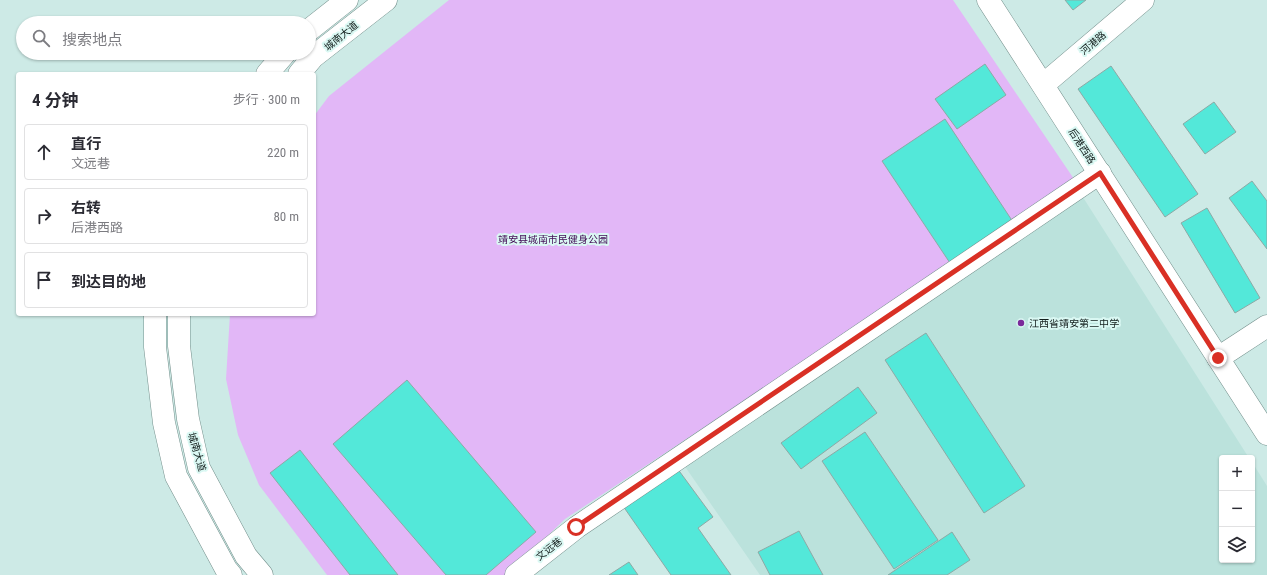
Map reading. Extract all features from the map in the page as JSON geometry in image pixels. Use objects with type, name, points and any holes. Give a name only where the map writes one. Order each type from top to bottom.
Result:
[{"type":"main road","points":[[316,24],[347,0]]},
{"type":"main road","name":"城南大道","points":[[316,55],[386,0]]},
{"type":"main road","name":"后港西路","points":[[988,0],[1267,434]]},
{"type":"main road","name":"河港路","points":[[1043,85],[1143,0]]},
{"type":"main road","points":[[269,72],[279,60]]},
{"type":"main road","name":"城南大道","points":[[301,72],[311,60]]},
{"type":"main road","name":"文远巷","points":[[516,575],[576,527],[1100,173]]},
{"type":"main road","points":[[155,316],[154,347],[164,423],[176,476],[226,569],[231,575]]},
{"type":"main road","name":"城南大道","points":[[179,316],[179,346],[188,419],[199,468],[246,556],[262,575]]},
{"type":"main road","points":[[1218,358],[1267,326]]},
{"type":"shaded area","name":"江西省靖安第二中学","points":[[1079,191],[1247,455],[1219,455],[1219,563],[1255,563],[1255,467],[1267,486],[1267,575],[760,575],[677,455]]},
{"type":"green space","name":"靖安县城南市民健身公园","points":[[449,0],[953,0],[1076,182],[565,519],[507,575],[327,575],[259,485],[238,435],[226,379],[230,316],[316,316],[316,113],[329,96]]},
{"type":"building","points":[[1065,0],[1086,0],[1073,10]]},
{"type":"building","points":[[985,64],[1006,95],[957,129],[935,99]]},
{"type":"building","points":[[1111,66],[1198,194],[1165,217],[1078,89]]},
{"type":"building","points":[[1214,102],[1236,132],[1205,154],[1183,124]]},
{"type":"building","points":[[945,119],[1013,222],[950,263],[882,161]]},
{"type":"building","points":[[1252,181],[1267,201],[1267,249],[1229,198]]},
{"type":"building","points":[[1207,208],[1260,298],[1235,313],[1181,223]]},
{"type":"building","points":[[926,333],[1025,486],[984,513],[885,360]]},
{"type":"building","points":[[407,380],[536,532],[486,575],[446,575],[333,444]]},
{"type":"building","points":[[858,387],[877,413],[801,469],[781,443]]},
{"type":"building","points":[[865,432],[938,540],[894,569],[822,461]]},
{"type":"building","points":[[300,450],[398,575],[350,575],[270,473]]},
{"type":"building","points":[[677,468],[713,517],[698,528],[731,575],[671,575],[623,506]]},
{"type":"building","points":[[799,531],[823,575],[770,575],[758,552]]},
{"type":"building","points":[[952,532],[970,560],[947,575],[888,575]]},
{"type":"building","points":[[629,562],[638,575],[609,575]]},
{"type":"place","name":"江西省靖安第二中学","points":[[1021,323]]},
{"type":"route","points":[[576,527],[1100,173],[1218,358]]}]
